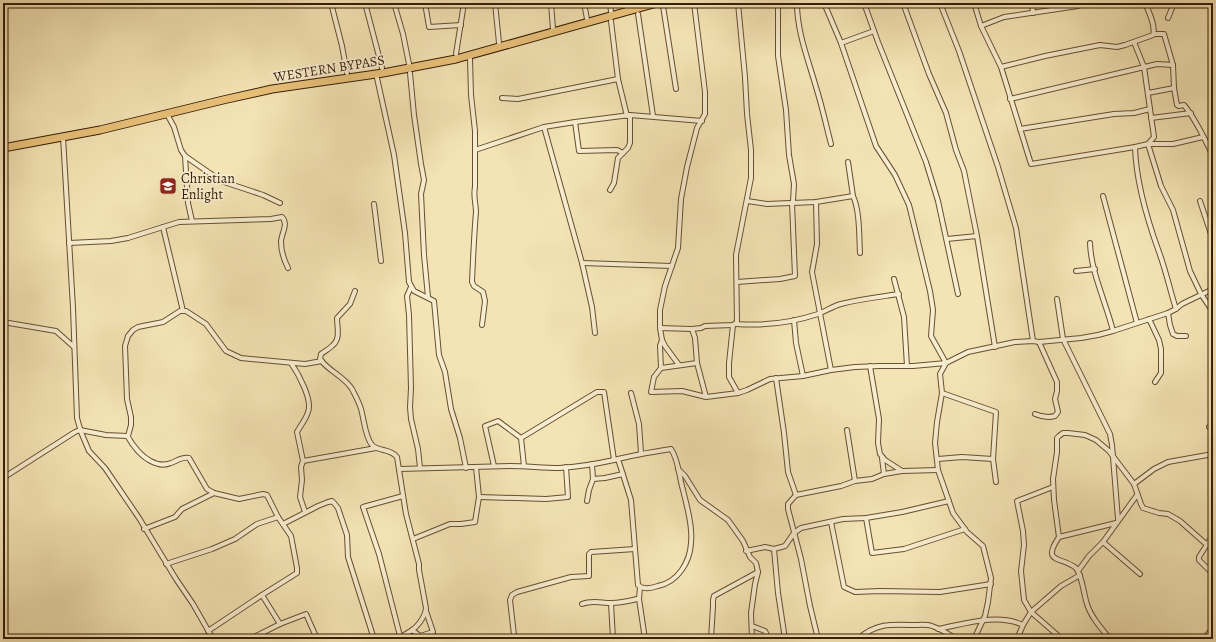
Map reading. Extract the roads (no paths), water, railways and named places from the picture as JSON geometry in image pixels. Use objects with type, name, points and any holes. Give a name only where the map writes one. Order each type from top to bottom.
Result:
[{"type":"main road","name":"WESTERN BYPASS","points":[[3,148],[63,137],[272,89],[383,73],[456,59],[660,4]]},
{"type":"street","points":[[331,3],[347,73]]},
{"type":"street","points":[[365,3],[382,68]]},
{"type":"street","points":[[394,3],[403,34],[409,64]]},
{"type":"street","points":[[425,3],[429,27],[461,25]]},
{"type":"street","points":[[456,54],[464,3]]},
{"type":"street","points":[[495,3],[499,43]]},
{"type":"street","points":[[551,3],[553,29]]},
{"type":"street","points":[[584,3],[587,19]]},
{"type":"street","points":[[610,3],[611,12]]},
{"type":"street","points":[[679,365],[662,340],[660,310],[665,286],[678,248],[682,199],[687,167],[697,128],[705,114],[705,92],[694,3]]},
{"type":"street","points":[[738,3],[745,77],[746,114],[751,150],[751,178],[736,255],[737,322],[735,325],[729,363],[729,377],[738,393]]},
{"type":"street","points":[[737,282],[780,279],[795,276],[792,203],[794,184],[789,155],[786,110],[778,56],[778,3]]},
{"type":"street","points":[[797,3],[800,35],[831,144]]},
{"type":"street","points":[[824,3],[841,42],[876,146],[895,176],[909,205],[930,291],[933,310],[931,336],[946,363]]},
{"type":"street","points":[[864,3],[926,162],[938,201],[958,294]]},
{"type":"street","points":[[903,3],[929,74],[946,113],[956,150],[964,171],[977,236],[994,347]]},
{"type":"street","points":[[940,3],[959,51],[998,168],[1016,228],[1033,341]]},
{"type":"street","points":[[974,3],[981,26],[1001,67],[1030,162],[1033,164],[1148,144],[1173,144],[1203,137]]},
{"type":"street","points":[[1032,3],[1033,13]]},
{"type":"street","points":[[1145,3],[1154,34]]},
{"type":"street","points":[[1168,18],[1174,3]]},
{"type":"street","points":[[660,4],[676,89]]},
{"type":"street","points":[[981,26],[1004,17],[1078,6]]},
{"type":"street","points":[[638,14],[641,41],[654,116]]},
{"type":"street","points":[[610,190],[614,183],[618,158],[628,148],[630,143],[629,116],[618,79],[611,21]]},
{"type":"street","points":[[841,42],[874,31]]},
{"type":"street","points":[[1001,67],[1100,45],[1117,47],[1154,34],[1164,34],[1173,65],[1174,88],[1177,105],[1184,105],[1191,113],[1197,122],[1213,156]]},
{"type":"street","points":[[1134,42],[1144,66],[1148,93],[1154,137],[1148,144]]},
{"type":"street","points":[[470,60],[471,95],[475,131],[475,187],[473,193],[476,210],[473,232],[472,282],[474,286],[483,292],[484,301],[482,325]]},
{"type":"street","points":[[1010,99],[1144,66],[1157,64],[1173,65]]},
{"type":"street","points":[[410,73],[414,115],[424,180],[421,194],[424,256],[428,297]]},
{"type":"street","points":[[377,78],[394,155],[405,233],[409,282],[414,291],[434,300],[439,355],[445,372],[451,409],[460,438],[466,468]]},
{"type":"street","points":[[502,98],[518,99],[618,79]]},
{"type":"street","points":[[1148,93],[1174,88]]},
{"type":"street","points":[[1020,129],[1114,114],[1134,113],[1150,109]]},
{"type":"street","points":[[1151,118],[1191,113]]},
{"type":"street","points":[[167,114],[185,156],[188,203],[192,221]]},
{"type":"street","points":[[475,150],[544,127],[575,122],[629,116],[654,116],[702,121]]},
{"type":"street","points":[[575,122],[579,151],[617,150],[623,153]]},
{"type":"street","points":[[544,127],[582,263],[592,307],[595,334]]},
{"type":"street","points":[[63,137],[77,418],[80,430],[90,450],[105,468],[139,518],[144,529],[193,604],[213,639]]},
{"type":"street","points":[[1148,144],[1161,186],[1174,210],[1190,271],[1201,294],[1213,312]]},
{"type":"street","points":[[1135,147],[1144,202],[1154,240],[1160,253],[1176,309]]},
{"type":"street","points":[[185,156],[221,180],[263,195],[280,203]]},
{"type":"street","points":[[848,162],[858,220],[860,253]]},
{"type":"street","points":[[747,201],[767,204],[816,202],[853,196]]},
{"type":"street","points":[[1103,196],[1137,323]]},
{"type":"street","points":[[1200,201],[1213,240]]},
{"type":"street","points":[[816,202],[817,244],[812,272],[831,370]]},
{"type":"street","points":[[374,204],[381,261]]},
{"type":"street","points":[[69,243],[111,241],[128,238],[179,222],[259,220],[282,217],[285,224],[281,246],[288,268]]},
{"type":"street","points":[[163,227],[183,311]]},
{"type":"street","points":[[946,239],[977,236]]},
{"type":"street","points":[[1090,243],[1094,269],[1113,331]]},
{"type":"street","points":[[582,263],[672,266]]},
{"type":"street","points":[[1076,271],[1094,269]]},
{"type":"street","points":[[894,279],[904,317],[907,366]]},
{"type":"street","points":[[411,287],[407,296],[411,388],[410,407],[420,468]]},
{"type":"street","points":[[662,340],[660,346],[661,368],[654,377],[651,392],[682,391],[706,397],[738,393],[758,385],[765,380],[776,378],[804,376],[831,370],[870,366],[907,366],[946,363],[968,352],[1015,342],[1039,342],[1081,338],[1113,331],[1168,313],[1182,304],[1213,289]]},
{"type":"street","points":[[355,291],[350,304],[338,318],[339,330],[336,342],[321,354],[320,359],[344,379],[351,388],[361,408],[371,444],[376,448]]},
{"type":"street","points":[[660,328],[692,329],[705,326],[771,325],[820,313],[840,304],[899,294]]},
{"type":"street","points":[[1056,299],[1063,339],[1108,428],[1112,445],[1117,521]]},
{"type":"street","points":[[208,631],[297,573],[291,536],[282,524],[267,495],[265,494],[239,499],[214,493],[206,489],[188,458],[185,457],[169,464],[159,465],[148,460],[138,451],[128,436],[131,425],[131,417],[127,400],[125,342],[132,330],[138,327],[162,322],[183,311],[186,311],[206,324],[222,347],[229,353],[241,358],[306,364],[322,361]]},
{"type":"street","points":[[1168,313],[1173,334],[1177,336],[1186,336]]},
{"type":"street","points":[[1149,319],[1160,340],[1161,349],[1161,373],[1155,382]]},
{"type":"street","points":[[794,320],[796,344],[804,376]]},
{"type":"street","points":[[3,322],[56,331],[74,348]]},
{"type":"street","points":[[692,329],[695,338],[697,363],[706,397]]},
{"type":"street","points":[[1035,414],[1050,418],[1055,416],[1058,412],[1055,399],[1057,382],[1039,342]]},
{"type":"street","points":[[291,362],[301,380],[309,402],[309,411],[297,432],[303,461],[301,467],[302,480],[300,497],[305,512]]},
{"type":"street","points":[[661,368],[697,363]]},
{"type":"street","points":[[946,363],[940,374],[942,393],[935,443],[938,459],[938,470],[953,513],[965,529],[982,546],[990,574],[991,584],[988,602],[983,620],[974,639]]},
{"type":"street","points":[[870,366],[879,419],[878,443],[884,474]]},
{"type":"street","points":[[776,378],[788,472],[796,495]]},
{"type":"street","points":[[521,438],[597,392],[604,392],[616,460],[623,474],[631,500],[637,581],[640,587],[639,599],[646,639]]},
{"type":"street","points":[[630,393],[639,424],[641,453]]},
{"type":"street","points":[[942,393],[996,412],[993,459],[996,482]]},
{"type":"street","points":[[494,466],[486,426],[498,421],[521,438],[524,466]]},
{"type":"street","points":[[3,478],[80,430],[106,435],[128,436]]},
{"type":"street","points":[[847,430],[855,481]]},
{"type":"street","points":[[1110,639],[1088,607],[1079,573],[1074,566],[1055,559],[1052,555],[1054,545],[1059,537],[1053,487],[1057,438],[1059,436],[1068,433],[1091,437],[1112,455],[1134,484],[1143,508],[1168,514],[1180,521],[1206,544]]},
{"type":"street","points":[[303,461],[376,448],[390,451],[397,457],[403,496],[419,564],[426,611],[433,632],[420,636],[412,630]]},
{"type":"street","points":[[399,469],[494,466],[566,467],[616,460],[641,453],[671,449],[688,507],[691,542],[689,554],[684,566],[673,580],[657,587],[640,587]]},
{"type":"street","points":[[1134,484],[1154,469],[1168,462],[1213,454]]},
{"type":"street","points":[[938,459],[962,457],[993,459]]},
{"type":"street","points":[[882,458],[902,472]]},
{"type":"street","points":[[587,501],[593,479],[592,464]]},
{"type":"street","points":[[413,539],[450,524],[475,522],[479,497],[476,467]]},
{"type":"street","points":[[479,497],[546,499],[568,497],[566,467]]},
{"type":"street","points":[[678,469],[685,476],[700,500],[728,520],[743,541],[746,551],[756,563],[758,572],[751,613],[752,639]]},
{"type":"street","points":[[818,639],[788,504],[796,495],[841,486],[855,481],[872,479],[884,474],[938,470]]},
{"type":"street","points":[[593,479],[623,474]]},
{"type":"street","points":[[1053,487],[1017,501],[1024,531],[1021,571],[1024,600],[1031,612],[1062,639]]},
{"type":"street","points":[[144,529],[174,517],[182,509],[214,493]]},
{"type":"street","points":[[1018,639],[1023,625],[1031,612],[1061,586],[1079,573],[1089,556],[1103,542],[1137,495]]},
{"type":"street","points":[[403,496],[363,507],[379,554],[399,638],[412,630],[426,611]]},
{"type":"street","points":[[746,551],[765,547],[774,549],[785,546],[794,533],[801,528],[843,519],[866,518],[902,512],[949,500]]},
{"type":"street","points":[[282,524],[305,512],[332,501],[334,503],[338,508],[347,535],[348,557],[374,639]]},
{"type":"street","points":[[166,564],[212,549],[236,539],[257,524],[278,517]]},
{"type":"street","points":[[866,518],[872,554],[904,549],[965,529]]},
{"type":"street","points":[[1059,537],[1117,521]]},
{"type":"street","points":[[831,522],[844,587],[850,591],[940,592],[991,584]]},
{"type":"street","points":[[1213,535],[1200,554],[1199,560],[1213,574]]},
{"type":"street","points":[[1103,542],[1140,574]]},
{"type":"street","points":[[514,639],[510,600],[512,595],[517,592],[557,580],[571,577],[586,578],[589,576],[591,552],[635,549]]},
{"type":"street","points":[[774,549],[778,593],[785,639]]},
{"type":"street","points":[[711,639],[714,596],[758,572]]},
{"type":"street","points":[[262,595],[280,624]]},
{"type":"street","points":[[582,604],[589,601],[611,603],[637,599]]},
{"type":"street","points":[[611,603],[613,639]]},
{"type":"street","points":[[250,639],[280,624],[306,614],[317,639]]},
{"type":"street","points":[[938,629],[989,619],[1015,621],[1023,625]]},
{"type":"street","points":[[858,639],[871,630],[883,625],[926,625],[938,629],[956,639]]},
{"type":"street","points":[[752,626],[765,630],[769,639]]},
{"type":"street","points":[[1204,639],[1213,628]]},
{"type":"place","name":"Christian Enlight","points":[[168,186]]}]
